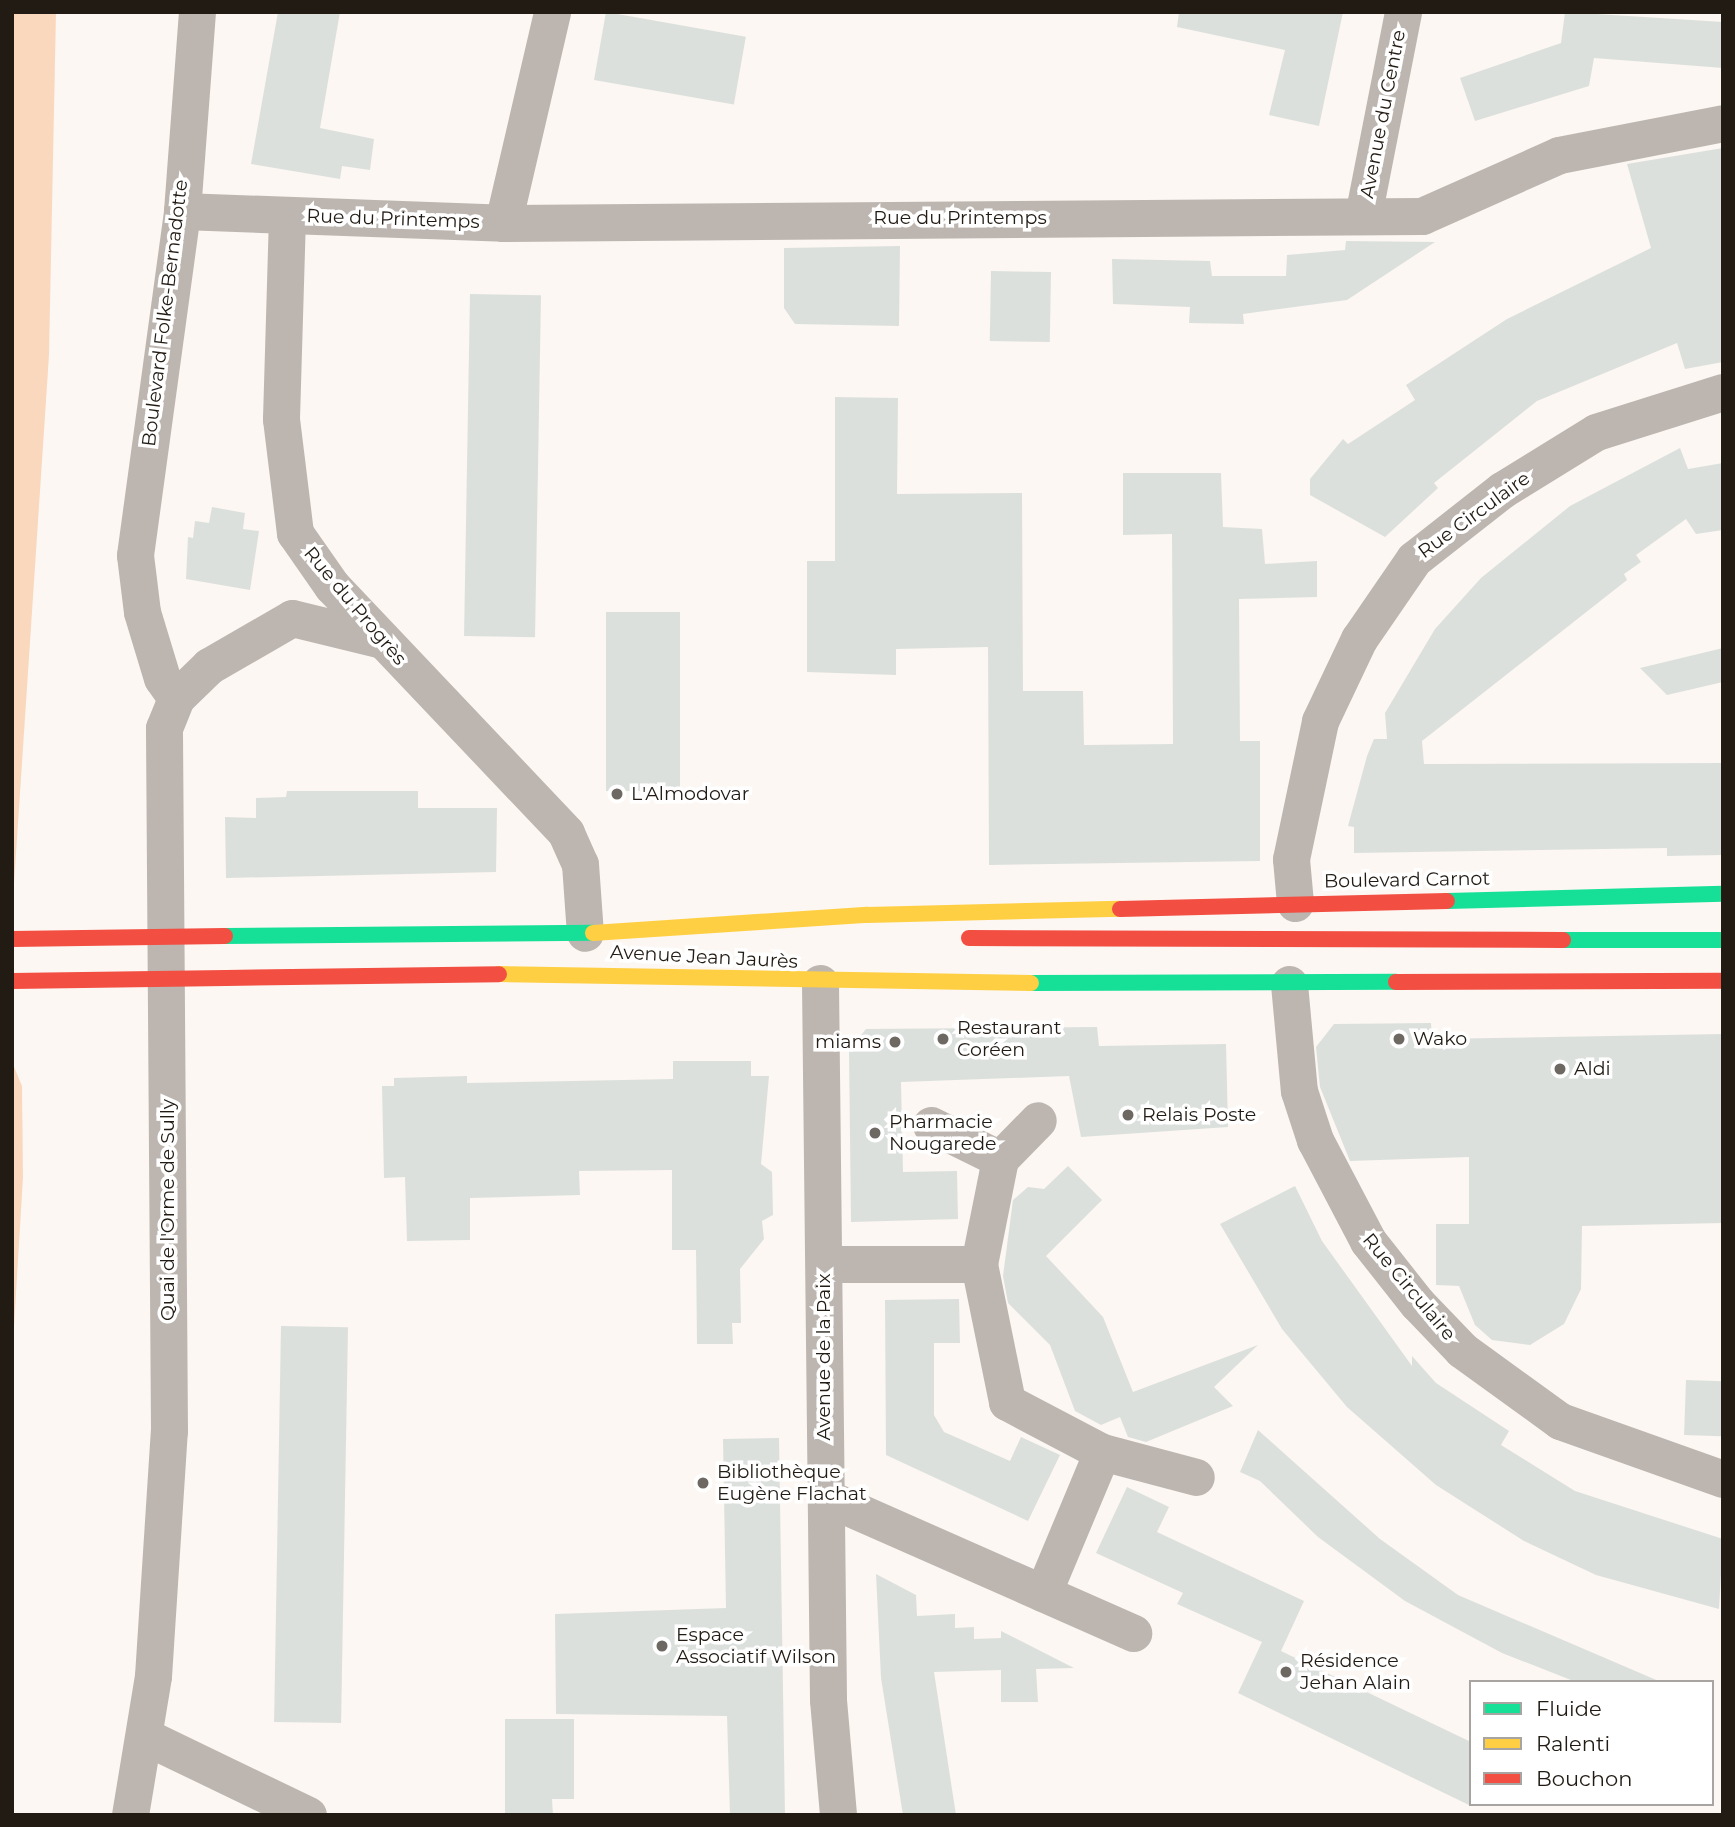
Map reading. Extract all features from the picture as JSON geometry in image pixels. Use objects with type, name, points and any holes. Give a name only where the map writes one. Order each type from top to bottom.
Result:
[{"type":"main road","name":"Boulevard Carnot","points":[[1092,909],[1723,894]]},
{"type":"main road","name":"Avenue Jean Jaurès","points":[[12,940],[646,932],[867,915],[1092,909]]},
{"type":"main road","points":[[646,932],[798,939]]},
{"type":"main road","points":[[946,939],[1251,943],[1723,940]]},
{"type":"main road","points":[[1027,957],[1154,954],[1251,943]]},
{"type":"main road","points":[[653,972],[849,961]]},
{"type":"main road","name":"Avenue Jean Jaurès","points":[[12,981],[653,972],[820,984],[1289,984]]},
{"type":"main road","points":[[1289,984],[1723,981]]},
{"type":"street","name":"Boulevard Folke-Bernadotte","points":[[176,698],[162,678],[142,612],[137,542],[182,211],[197,12]]},
{"type":"street","points":[[503,223],[552,12]]},
{"type":"street","name":"Avenue du Centre","points":[[1363,215],[1403,12]]},
{"type":"street","name":"Rue du Printemps","points":[[182,211],[503,223],[1422,216],[1559,156],[1723,123]]},
{"type":"street","name":"Rue du Progrès","points":[[287,215],[281,431],[295,533],[304,550],[382,640],[566,833],[580,864],[585,933]]},
{"type":"street","name":"Rue Circulaire","points":[[1295,903],[1292,859],[1320,721],[1359,639],[1414,559],[1502,490],[1596,432],[1723,392]]},
{"type":"street","points":[[292,618],[304,550]]},
{"type":"street","points":[[176,698],[209,666],[292,618],[382,640]]},
{"type":"street","name":"Quai de l'Orme de Sully","points":[[130,1815],[144,1737],[169,1431],[162,762],[164,728],[176,698]]},
{"type":"street","name":"Avenue de la Paix","points":[[820,984],[828,1700],[838,1815]]},
{"type":"street","name":"Rue Circulaire","points":[[1289,984],[1299,1091],[1315,1140],[1368,1241],[1417,1303],[1462,1350],[1560,1421],[1723,1479]]},
{"type":"street","points":[[1038,1120],[1000,1159],[979,1265],[1007,1402],[1102,1452],[1196,1477]]},
{"type":"street","points":[[931,1125],[1000,1159]]},
{"type":"street","points":[[824,1265],[979,1265]]},
{"type":"street","points":[[1043,1593],[1102,1452]]},
{"type":"street","points":[[825,1497],[1133,1633]]},
{"type":"street","points":[[144,1737],[308,1815]]},
{"type":"shaded area","points":[[12,12],[56,12],[49,355],[12,914]]},
{"type":"shaded area","points":[[12,1062],[22,1086],[23,1177],[12,1360]]},
{"type":"building","points":[[278,12],[340,12],[320,128],[374,139],[370,170],[342,166],[340,179],[251,164]]},
{"type":"building","points":[[606,12],[746,37],[734,105],[594,80]]},
{"type":"building","points":[[1179,12],[1343,12],[1319,126],[1269,115],[1285,50],[1177,27]]},
{"type":"building","points":[[1565,12],[1723,22],[1723,68],[1594,58],[1589,86],[1475,121],[1460,78],[1561,43]]},
{"type":"building","points":[[1723,148],[1723,362],[1685,369],[1677,343],[1537,401],[1434,483],[1438,488],[1385,537],[1310,495],[1310,479],[1343,439],[1348,444],[1415,400],[1406,385],[1507,319],[1651,248],[1627,164]]},
{"type":"building","points":[[1346,241],[1435,242],[1347,300],[1243,314],[1244,324],[1189,323],[1190,307],[1113,304],[1112,259],[1210,261],[1212,276],[1286,276],[1287,255],[1345,250]]},
{"type":"building","points":[[900,246],[899,326],[795,324],[784,308],[784,248]]},
{"type":"building","points":[[991,271],[1051,272],[1050,342],[990,341]]},
{"type":"building","points":[[470,294],[541,295],[535,637],[464,636]]},
{"type":"building","points":[[835,397],[898,398],[897,494],[1022,493],[1023,691],[1083,691],[1084,745],[1173,744],[1172,534],[1123,535],[1123,473],[1221,473],[1223,527],[1262,529],[1265,564],[1317,561],[1317,597],[1239,599],[1240,741],[1260,741],[1260,861],[989,865],[988,647],[896,649],[896,675],[807,672],[807,561],[835,561]]},
{"type":"building","points":[[1680,448],[1688,469],[1723,463],[1723,530],[1696,534],[1686,519],[1636,555],[1641,562],[1624,574],[1627,580],[1422,741],[1424,764],[1723,763],[1723,855],[1667,856],[1667,848],[1354,853],[1354,827],[1348,826],[1367,756],[1374,739],[1387,739],[1385,713],[1435,629],[1481,578],[1570,506]]},
{"type":"building","points":[[212,507],[245,513],[243,529],[259,531],[250,590],[186,579],[188,537],[193,538],[195,521],[209,523]]},
{"type":"building","points":[[606,612],[680,612],[680,791],[606,791]]},
{"type":"building","points":[[1723,648],[1723,682],[1667,695],[1640,668]]},
{"type":"building","points":[[287,791],[418,791],[418,808],[497,808],[496,872],[226,878],[225,817],[256,818],[256,798],[286,797]]},
{"type":"building","points":[[1431,1023],[1432,1039],[1723,1034],[1723,1223],[1582,1226],[1581,1289],[1564,1324],[1530,1345],[1492,1340],[1475,1325],[1459,1286],[1436,1285],[1436,1224],[1469,1224],[1469,1157],[1350,1161],[1320,1087],[1316,1047],[1334,1024]]},
{"type":"building","points":[[1097,1027],[1099,1046],[1226,1044],[1228,1127],[1081,1137],[1069,1076],[901,1082],[903,1172],[957,1171],[958,1219],[851,1222],[849,1050],[866,1029]]},
{"type":"building","points":[[673,1061],[751,1061],[751,1076],[769,1076],[761,1164],[772,1172],[773,1215],[762,1221],[764,1239],[740,1269],[741,1323],[732,1323],[733,1344],[697,1344],[696,1250],[672,1250],[672,1170],[579,1171],[580,1195],[470,1198],[470,1240],[407,1241],[405,1177],[384,1178],[382,1086],[394,1086],[394,1078],[467,1076],[467,1083],[673,1079]]},
{"type":"building","points":[[1068,1166],[1102,1200],[1046,1256],[1103,1317],[1133,1392],[1258,1345],[1214,1387],[1233,1406],[1146,1442],[1128,1437],[1120,1417],[1101,1425],[1075,1411],[1050,1345],[1008,1303],[1003,1276],[1013,1200],[1028,1187],[1044,1189]]},
{"type":"building","points":[[1295,1186],[1322,1241],[1412,1366],[1412,1356],[1436,1383],[1509,1431],[1501,1445],[1575,1491],[1723,1539],[1719,1609],[1596,1575],[1524,1541],[1436,1485],[1347,1407],[1282,1329],[1220,1224]]},
{"type":"building","points":[[959,1299],[960,1343],[934,1343],[934,1415],[944,1432],[1010,1461],[1021,1437],[1060,1455],[1028,1521],[886,1455],[885,1300]]},
{"type":"building","points":[[281,1326],[348,1327],[341,1723],[274,1722]]},
{"type":"building","points":[[1686,1380],[1723,1381],[1721,1436],[1684,1435]]},
{"type":"building","points":[[1258,1430],[1380,1539],[1458,1595],[1656,1680],[1571,1680],[1502,1653],[1405,1601],[1318,1537],[1260,1481],[1240,1472]]},
{"type":"building","points":[[779,1438],[785,1815],[730,1815],[727,1716],[556,1714],[555,1614],[726,1608],[723,1439]]},
{"type":"building","name":"Résidence Jehan Alain","points":[[1127,1487],[1169,1507],[1157,1532],[1304,1601],[1281,1651],[1469,1741],[1469,1805],[1238,1693],[1262,1642],[1177,1604],[1183,1593],[1096,1553]]},
{"type":"building","points":[[876,1574],[916,1595],[917,1616],[955,1614],[955,1628],[974,1627],[974,1639],[1001,1638],[1001,1631],[1074,1668],[1036,1669],[1038,1702],[1001,1702],[1001,1670],[934,1672],[956,1815],[903,1815],[881,1678]]},
{"type":"building","points":[[505,1719],[574,1719],[574,1799],[552,1799],[553,1815],[505,1815]]},
{"type":"traffic: fast","points":[[1447,901],[1723,894]]},
{"type":"traffic: fast","points":[[225,936],[593,933]]},
{"type":"traffic: fast","points":[[1563,940],[1723,940]]},
{"type":"traffic: fast","points":[[1031,983],[1396,982]]},
{"type":"traffic: slow","points":[[593,933],[867,915],[1120,909]]},
{"type":"traffic: slow","points":[[499,974],[1031,983]]},
{"type":"traffic: jam","points":[[1120,909],[1447,901]]},
{"type":"traffic: jam","points":[[12,939],[225,936]]},
{"type":"traffic: jam","points":[[969,938],[1563,940]]},
{"type":"traffic: jam","points":[[226,978],[499,974]]},
{"type":"traffic: jam","points":[[12,981],[226,978]]},
{"type":"traffic: jam","points":[[1396,982],[1723,981]]},
{"type":"place","name":"L'Almodovar","points":[[617,794]]},
{"type":"place","name":"Restaurant Coréen","points":[[943,1039]]},
{"type":"place","name":"Wako","points":[[1399,1039]]},
{"type":"place","name":"miams","points":[[895,1042]]},
{"type":"place","name":"Aldi","points":[[1560,1069]]},
{"type":"place","name":"Relais Poste","points":[[1128,1115]]},
{"type":"place","name":"Pharmacie Nougarede","points":[[875,1133]]},
{"type":"place","name":"Bibliothèque Eugène Flachat","points":[[703,1483]]},
{"type":"place","name":"Espace Associatif Wilson","points":[[662,1646]]},
{"type":"place","name":"Résidence Jehan Alain","points":[[1286,1672]]}]
